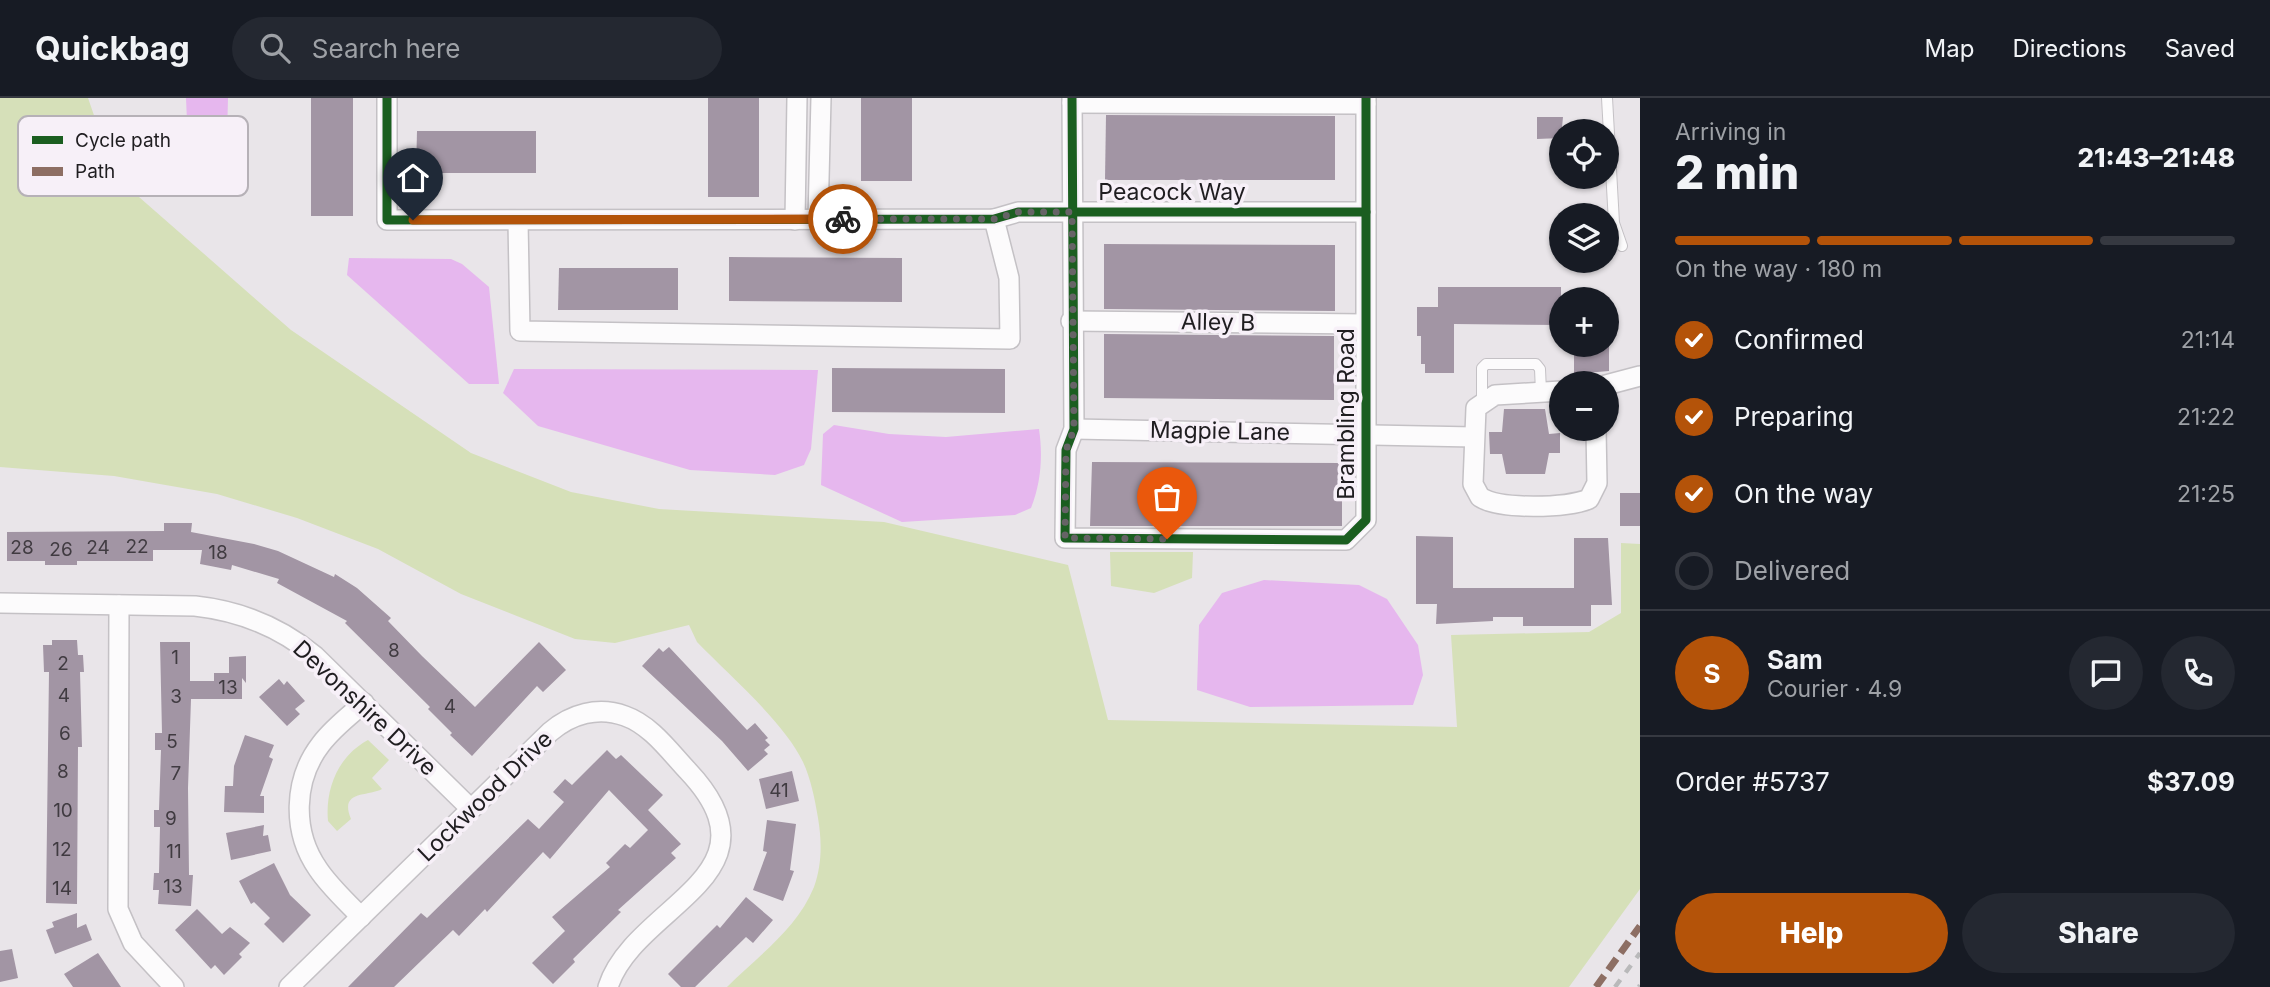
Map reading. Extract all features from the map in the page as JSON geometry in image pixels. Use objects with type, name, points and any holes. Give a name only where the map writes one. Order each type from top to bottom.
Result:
[{"type":"street","name":"Peacock Way","points":[[387,98],[387,220],[994,219],[1018,212],[1366,212]]},
{"type":"street","points":[[795,220],[797,98]]},
{"type":"street","points":[[818,219],[821,98]]},
{"type":"street","points":[[1074,429],[1072,100],[1366,101]]},
{"type":"street","name":"Brambling Road","points":[[1074,429],[1066,450],[1065,538],[1346,540],[1366,520],[1366,101]]},
{"type":"street","points":[[518,221],[520,331],[1010,338],[1009,278],[994,219]]},
{"type":"street","name":"Alley B","points":[[1072,321],[1365,324]]},
{"type":"street","points":[[1619,382],[1640,376]]},
{"type":"street","points":[[1549,392],[1500,394],[1482,401],[1474,411],[1473,484],[1480,497],[1500,505],[1575,503],[1589,499],[1595,489],[1595,441]]},
{"type":"street","name":"Magpie Lane","points":[[1074,429],[1474,437]]},
{"type":"street","name":"Devonshire Drive","points":[[0,603],[209,607],[259,621],[305,648],[471,809]]},
{"type":"street","points":[[119,605],[118,909],[133,943],[174,987]]},
{"type":"street","points":[[361,917],[316,867],[304,841],[299,813],[302,785],[317,750],[364,703]]},
{"type":"street","name":"Lockwood Drive","points":[[289,987],[555,728],[571,718],[596,712],[621,714],[643,726],[705,790],[715,806],[720,824],[715,861],[702,882],[621,961],[608,987]]},
{"type":"lane","points":[[1607,98],[1614,223],[1622,246]]},
{"type":"lane","points":[[1482,401],[1482,368],[1486,364],[1535,365],[1540,369],[1541,392]]},
{"type":"green space","points":[[0,98],[88,98],[94,116],[18,116],[18,196],[138,196],[291,330],[471,453],[571,492],[659,509],[884,522],[1068,565],[1108,720],[1457,727],[1451,635],[1589,632],[1621,613],[1621,543],[1640,544],[1640,889],[1569,987],[727,987],[776,941],[807,902],[819,870],[819,827],[808,775],[794,747],[769,715],[697,642],[689,625],[615,643],[575,639],[461,594],[378,549],[297,518],[217,494],[114,476],[0,467]]},
{"type":"green space","points":[[1110,552],[1193,552],[1192,578],[1154,593],[1111,586]]},
{"type":"green space","points":[[368,740],[389,760],[372,778],[382,789],[352,799],[348,810],[351,819],[337,831],[328,821],[331,786],[341,764]]},
{"type":"shaded area","points":[[186,98],[228,98],[228,116],[187,116]]},
{"type":"shaded area","points":[[349,258],[451,259],[462,264],[489,287],[499,384],[469,384],[347,275]]},
{"type":"shaded area","points":[[514,369],[818,370],[811,449],[804,465],[775,475],[690,470],[538,426],[503,393]]},
{"type":"shaded area","points":[[834,425],[889,434],[946,437],[1039,429],[1040,469],[1031,508],[1015,515],[902,522],[821,485],[823,434]]},
{"type":"shaded area","points":[[1264,580],[1359,585],[1387,599],[1418,645],[1423,675],[1413,705],[1250,707],[1197,690],[1199,625],[1222,593]]},
{"type":"building","points":[[311,98],[353,98],[353,216],[311,216]]},
{"type":"building","points":[[708,98],[759,98],[759,197],[708,197]]},
{"type":"building","points":[[861,98],[912,98],[912,181],[861,181]]},
{"type":"building","points":[[1106,115],[1335,116],[1335,180],[1105,180]]},
{"type":"building","points":[[1537,117],[1563,117],[1549,119],[1549,138],[1537,139]]},
{"type":"building","points":[[417,131],[536,131],[536,173],[416,173]]},
{"type":"building","points":[[1104,244],[1335,245],[1335,311],[1104,309]]},
{"type":"building","points":[[729,257],[902,258],[902,302],[729,301]]},
{"type":"building","points":[[559,268],[678,268],[678,310],[558,310]]},
{"type":"building","points":[[1438,287],[1549,287],[1549,325],[1454,324],[1454,373],[1425,373],[1425,364],[1421,364],[1417,307],[1438,307]]},
{"type":"building","points":[[1104,334],[1334,336],[1334,400],[1104,398]]},
{"type":"building","points":[[1574,357],[1609,357],[1609,371],[1574,371]]},
{"type":"building","points":[[832,368],[1005,369],[1005,413],[832,412]]},
{"type":"building","points":[[1504,409],[1545,409],[1549,441],[1560,441],[1560,453],[1549,453],[1545,474],[1506,474],[1502,454],[1490,454],[1489,432],[1502,432]]},
{"type":"building","points":[[1092,462],[1342,463],[1342,526],[1090,526]]},
{"type":"building","points":[[1620,493],[1640,493],[1640,526],[1620,526]]},
{"type":"building","points":[[164,523],[192,523],[191,532],[278,551],[334,577],[335,574],[357,588],[391,618],[388,621],[475,707],[539,642],[566,670],[543,692],[537,686],[472,756],[450,735],[452,733],[428,709],[430,707],[345,623],[347,621],[277,583],[279,579],[232,565],[231,570],[200,564],[202,550],[153,550],[153,561],[77,561],[77,565],[45,565],[45,561],[7,561],[7,532],[164,531]]},
{"type":"building","points":[[1416,536],[1453,537],[1453,588],[1574,588],[1574,538],[1608,538],[1612,605],[1591,605],[1591,626],[1523,626],[1523,617],[1493,617],[1493,621],[1436,624],[1437,604],[1416,604]]},
{"type":"building","points":[[52,640],[77,640],[78,655],[83,655],[84,672],[80,672],[82,747],[78,747],[77,904],[46,903],[49,672],[44,672],[43,645],[52,645]]},
{"type":"building","points":[[160,642],[190,642],[190,681],[214,681],[214,673],[229,673],[229,657],[246,656],[246,683],[242,678],[242,699],[191,699],[188,788],[189,875],[193,875],[191,906],[158,904],[159,890],[153,890],[154,873],[159,873],[160,827],[154,827],[154,810],[159,810],[161,750],[155,750],[155,733],[162,733]]},
{"type":"building","points":[[669,647],[747,730],[755,723],[768,738],[765,740],[770,745],[764,750],[768,754],[748,771],[722,741],[642,666],[659,648],[663,652]]},
{"type":"building","points":[[279,679],[284,685],[287,681],[305,701],[295,709],[300,714],[287,726],[259,697]]},
{"type":"building","points":[[245,735],[274,745],[269,757],[273,759],[260,796],[264,796],[264,813],[224,812],[225,786],[233,786],[234,766]]},
{"type":"building","points":[[607,750],[616,759],[621,755],[663,795],[648,810],[681,844],[671,853],[676,858],[618,910],[621,912],[573,959],[575,962],[553,984],[532,963],[565,931],[552,917],[610,867],[606,863],[625,844],[630,848],[648,830],[609,790],[550,859],[543,852],[487,912],[485,909],[459,936],[453,930],[394,987],[348,987],[421,913],[427,918],[528,819],[539,829],[564,802],[553,792],[565,779],[572,785]]},
{"type":"building","points":[[792,771],[799,801],[766,809],[759,779]]},
{"type":"building","points":[[767,820],[796,824],[790,870],[794,871],[783,901],[753,890],[767,852],[763,851]]},
{"type":"building","points":[[264,825],[263,836],[268,835],[271,851],[231,860],[226,833]]},
{"type":"building","points":[[274,863],[290,895],[311,915],[283,943],[264,924],[270,918],[254,902],[251,904],[239,881]]},
{"type":"building","points":[[746,897],[773,920],[753,943],[746,937],[695,987],[681,987],[668,974],[717,925],[720,928]]},
{"type":"building","points":[[197,909],[222,934],[230,927],[250,943],[239,954],[242,957],[224,975],[215,965],[211,969],[175,930]]},
{"type":"building","points":[[77,913],[77,928],[86,924],[92,940],[55,954],[46,930],[54,927],[52,922]]},
{"type":"building","points":[[12,949],[18,978],[0,982],[0,951]]},
{"type":"building","points":[[98,953],[121,987],[73,987],[64,974]]},
{"type":"railway","points":[[1615,987],[1640,953]]},
{"type":"marked path","points":[[1596,987],[1640,926]]},
{"type":"cycle path","points":[[387,98],[387,220],[994,219],[1018,212],[1366,212]]},
{"type":"cycle path","points":[[1072,98],[1074,429],[1066,450],[1065,538],[1346,540],[1366,520],[1366,98]]},
{"type":"way so far","points":[[843,219],[994,219],[1018,212],[1072,212],[1074,429],[1066,450],[1065,538],[1167,539]]},
{"type":"route","points":[[413,220],[843,219]]}]
